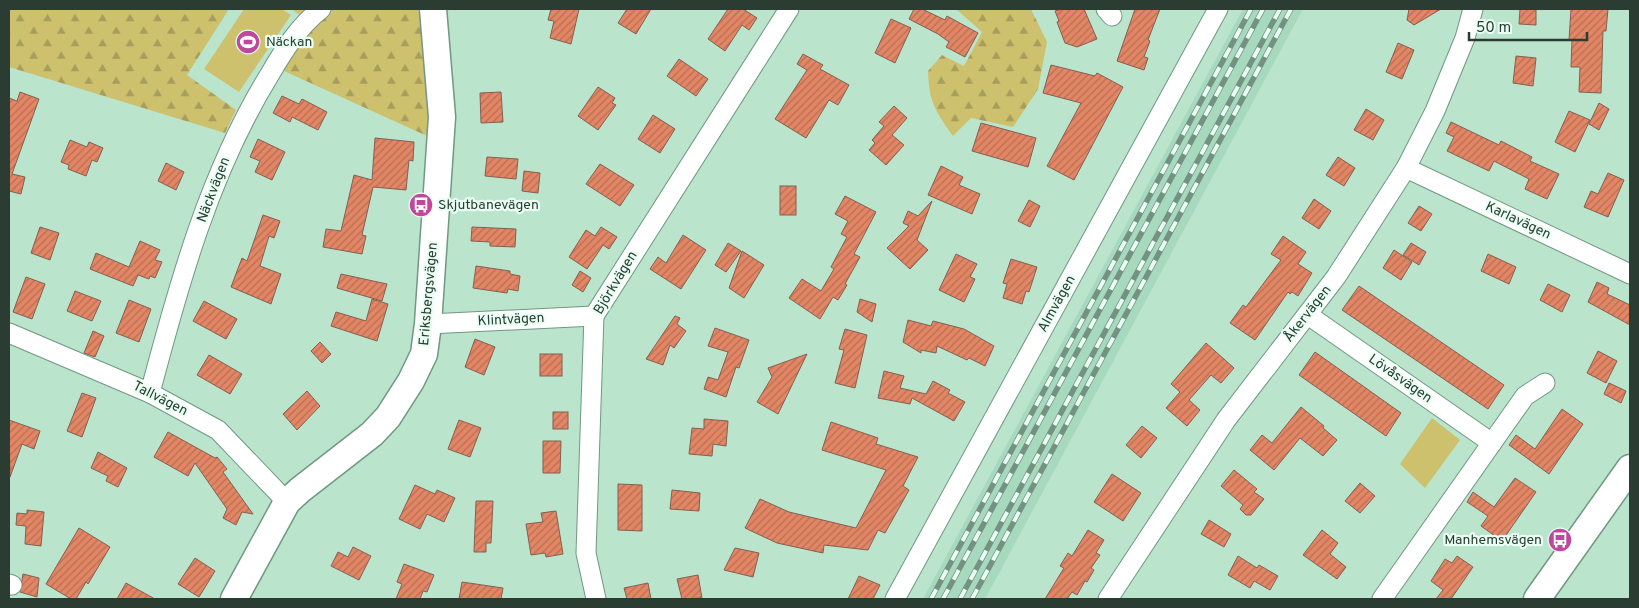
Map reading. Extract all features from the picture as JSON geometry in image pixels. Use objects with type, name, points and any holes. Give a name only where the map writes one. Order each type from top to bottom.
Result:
[{"type":"street","name":"Näckvägen","points":[[150,393],[172,308],[214,185],[242,122],[299,30],[321,9]]},
{"type":"street","name":"Eriksbergsvägen","points":[[234,599],[287,502],[372,434],[388,417],[411,381],[424,354],[428,324],[442,117],[433,9]]},
{"type":"street","name":"Björkvägen","points":[[596,599],[586,553],[594,316],[789,9]]},
{"type":"street","name":"Almvägen","points":[[895,599],[1218,9]]},
{"type":"street","name":"Åkervägen","points":[[1108,599],[1226,420],[1336,277],[1406,168],[1435,111],[1465,38],[1473,9]]},
{"type":"street","name":"Karlavägen","points":[[1406,168],[1630,274]]},
{"type":"street","name":"Lövåsvägen","points":[[1308,315],[1492,443]]},
{"type":"street","name":"Klintvägen","points":[[428,324],[594,316]]},
{"type":"street","name":"Tallvägen","points":[[9,333],[150,393],[218,430],[287,502]]},
{"type":"street","points":[[1382,599],[1525,396],[1545,383]]},
{"type":"street","points":[[1537,599],[1630,468]]},
{"type":"shaded area","points":[[1243,9],[1303,9],[985,599],[923,599]]},
{"type":"green space","points":[[9,9],[229,9],[187,75],[236,110],[225,133],[9,67]]},
{"type":"green space","name":"Näckan","points":[[244,9],[282,9],[291,15],[239,92],[204,69]]},
{"type":"green space","name":"Näckan","points":[[291,9],[418,9],[436,100],[427,136],[284,71],[307,20]]},
{"type":"green space","points":[[956,9],[1031,9],[1047,42],[1038,89],[1013,127],[971,118],[953,136],[937,112],[930,90],[928,71],[942,55],[964,66],[982,32]]},
{"type":"green space","points":[[1432,418],[1460,440],[1425,488],[1400,464]]},
{"type":"building","points":[[551,9],[579,9],[571,44],[550,38],[554,21],[548,20]]},
{"type":"building","points":[[627,9],[651,9],[636,34],[618,23]]},
{"type":"building","points":[[728,9],[743,9],[757,18],[749,30],[742,25],[725,51],[708,39]]},
{"type":"building","points":[[914,9],[922,9],[945,20],[947,16],[978,33],[965,57],[946,47],[949,42],[938,34],[909,19]]},
{"type":"building","points":[[1062,9],[1084,9],[1097,39],[1077,47],[1065,43],[1055,11]]},
{"type":"building","points":[[1135,9],[1160,9],[1148,40],[1150,41],[1144,57],[1148,58],[1144,70],[1117,61]]},
{"type":"building","points":[[1409,9],[1441,9],[1414,25],[1407,20]]},
{"type":"building","points":[[1520,9],[1536,9],[1536,25],[1519,24]]},
{"type":"building","points":[[1571,9],[1608,9],[1606,31],[1603,31],[1601,93],[1579,92],[1580,67],[1571,67],[1572,40],[1569,40]]},
{"type":"building","points":[[891,19],[911,28],[895,63],[875,53]]},
{"type":"building","points":[[1398,43],[1414,50],[1402,79],[1386,72]]},
{"type":"building","points":[[803,54],[823,65],[820,69],[849,85],[838,105],[829,100],[806,138],[775,119],[807,70],[797,64]]},
{"type":"building","points":[[1516,56],[1536,58],[1533,86],[1513,83]]},
{"type":"building","points":[[679,59],[708,79],[696,96],[667,76]]},
{"type":"building","points":[[1051,65],[1095,76],[1097,73],[1123,87],[1074,180],[1047,166],[1081,103],[1043,93]]},
{"type":"building","points":[[598,87],[615,98],[612,103],[616,105],[598,130],[578,116]]},
{"type":"building","points":[[20,92],[39,99],[12,174],[25,177],[21,194],[9,191],[9,98],[17,101]]},
{"type":"building","points":[[501,92],[503,122],[481,123],[480,93]]},
{"type":"building","points":[[282,96],[299,104],[302,99],[327,112],[318,130],[292,117],[290,122],[273,113]]},
{"type":"building","points":[[1599,103],[1609,109],[1599,130],[1589,124]]},
{"type":"building","points":[[894,106],[907,118],[892,135],[904,145],[886,165],[869,150],[875,143],[872,140],[884,126],[879,122]]},
{"type":"building","points":[[1366,109],[1384,120],[1373,140],[1354,130]]},
{"type":"building","points":[[1569,111],[1590,120],[1575,152],[1555,142]]},
{"type":"building","points":[[653,115],[675,129],[660,153],[638,139]]},
{"type":"building","points":[[1451,122],[1499,145],[1501,141],[1532,157],[1530,161],[1559,174],[1547,199],[1525,189],[1529,179],[1494,161],[1489,171],[1447,151],[1454,137],[1446,133]]},
{"type":"building","points":[[981,123],[1036,138],[1028,167],[972,151]]},
{"type":"building","points":[[375,138],[414,142],[413,161],[409,160],[406,190],[373,187],[362,235],[366,236],[362,254],[323,247],[326,229],[341,231],[354,175],[372,180]]},
{"type":"building","points":[[258,139],[285,152],[272,180],[255,172],[260,161],[250,157]]},
{"type":"building","points":[[70,140],[87,147],[89,142],[103,148],[97,162],[92,160],[86,176],[68,169],[69,165],[61,162]]},
{"type":"building","points":[[487,157],[518,159],[516,179],[485,176]]},
{"type":"building","points":[[1338,157],[1355,168],[1344,186],[1326,175]]},
{"type":"building","points":[[166,163],[184,172],[176,190],[158,181]]},
{"type":"building","points":[[600,164],[634,185],[620,206],[586,184]]},
{"type":"building","points":[[941,166],[963,177],[959,185],[980,194],[972,214],[928,195]]},
{"type":"building","points":[[524,171],[540,173],[538,193],[522,191]]},
{"type":"building","points":[[1608,173],[1624,180],[1608,217],[1584,207],[1591,191],[1598,194]]},
{"type":"building","points":[[780,186],[796,186],[796,215],[780,215]]},
{"type":"building","points":[[845,196],[876,212],[854,254],[860,257],[845,284],[847,285],[838,300],[833,297],[820,319],[789,298],[802,279],[821,291],[834,269],[831,267],[847,237],[841,234],[848,221],[835,214]]},
{"type":"building","points":[[1314,199],[1331,211],[1319,229],[1302,218]]},
{"type":"building","points":[[1029,200],[1040,206],[1030,227],[1018,221]]},
{"type":"building","points":[[932,201],[917,240],[928,250],[910,269],[887,248],[909,226],[903,223],[908,211],[918,216]]},
{"type":"building","points":[[1419,206],[1432,214],[1421,231],[1408,223]]},
{"type":"building","points":[[263,215],[280,221],[274,238],[269,236],[260,266],[281,274],[271,304],[231,287],[242,258],[247,261]]},
{"type":"building","points":[[40,227],[59,233],[50,260],[31,253]]},
{"type":"building","points":[[472,227],[516,229],[515,247],[490,246],[490,242],[471,241]]},
{"type":"building","points":[[601,227],[617,237],[609,249],[603,245],[587,269],[569,257],[586,230],[595,236]]},
{"type":"building","points":[[683,235],[706,250],[681,289],[650,269],[658,257],[666,263]]},
{"type":"building","points":[[1283,236],[1306,252],[1298,264],[1312,273],[1298,296],[1288,292],[1255,340],[1230,323],[1243,305],[1246,307],[1281,260],[1271,254]]},
{"type":"building","points":[[140,241],[160,250],[155,260],[162,262],[155,278],[150,276],[149,279],[138,275],[133,286],[90,269],[96,253],[129,267]]},
{"type":"building","points":[[728,243],[741,251],[726,272],[715,265]]},
{"type":"building","points":[[1411,243],[1426,252],[1419,265],[1403,255]]},
{"type":"building","points":[[1394,250],[1412,262],[1401,280],[1383,268]]},
{"type":"building","points":[[742,251],[764,265],[744,298],[729,288]]},
{"type":"building","points":[[956,254],[977,264],[970,277],[975,279],[964,302],[939,290]]},
{"type":"building","points":[[1488,254],[1516,267],[1509,284],[1481,271]]},
{"type":"building","points":[[1011,259],[1037,267],[1029,292],[1026,291],[1022,304],[1003,298],[1007,284],[1003,283]]},
{"type":"building","points":[[476,266],[510,271],[510,274],[520,276],[518,291],[508,289],[507,293],[473,288]]},
{"type":"building","points":[[580,271],[591,278],[583,292],[572,285]]},
{"type":"building","points":[[341,274],[387,284],[382,301],[337,288]]},
{"type":"building","points":[[26,277],[45,284],[32,319],[13,312]]},
{"type":"building","points":[[1597,282],[1609,288],[1607,294],[1630,305],[1630,325],[1588,302]]},
{"type":"building","points":[[1548,284],[1570,295],[1562,312],[1540,300]]},
{"type":"building","points":[[1359,286],[1504,385],[1488,409],[1342,310]]},
{"type":"building","points":[[75,291],[101,301],[92,321],[67,311]]},
{"type":"building","points":[[372,299],[388,304],[377,341],[331,326],[336,312],[366,321]]},
{"type":"building","points":[[860,299],[876,304],[872,322],[857,312]]},
{"type":"building","points":[[129,300],[151,309],[139,342],[116,333]]},
{"type":"building","points":[[204,301],[237,319],[226,339],[193,321]]},
{"type":"building","points":[[675,316],[680,318],[677,324],[686,331],[674,348],[670,345],[663,365],[646,359]]},
{"type":"building","points":[[908,320],[931,326],[933,321],[964,329],[994,346],[985,366],[937,346],[936,353],[921,350],[921,353],[903,342]]},
{"type":"building","points":[[715,328],[749,340],[739,368],[736,367],[726,397],[704,389],[708,377],[718,380],[728,352],[708,346]]},
{"type":"building","points":[[845,329],[867,335],[855,388],[835,383],[844,350],[839,349]]},
{"type":"building","points":[[93,331],[104,336],[95,357],[84,353]]},
{"type":"building","points":[[475,339],[495,347],[484,375],[465,367]]},
{"type":"building","points":[[320,342],[331,354],[322,363],[311,351]]},
{"type":"building","points":[[1206,343],[1234,368],[1221,383],[1211,375],[1189,400],[1200,410],[1187,426],[1166,408],[1180,392],[1171,384]]},
{"type":"building","points":[[1598,351],[1617,361],[1606,383],[1587,373]]},
{"type":"building","points":[[1315,352],[1401,413],[1386,436],[1299,375]]},
{"type":"building","points":[[540,354],[562,354],[562,376],[540,376]]},
{"type":"building","points":[[807,354],[778,414],[757,402],[772,377],[768,368]]},
{"type":"building","points":[[209,355],[242,374],[230,394],[197,375]]},
{"type":"building","points":[[884,371],[904,376],[900,388],[926,394],[933,381],[950,390],[948,393],[965,402],[954,421],[912,398],[910,404],[878,398]]},
{"type":"building","points":[[1609,383],[1626,391],[1621,403],[1604,394]]},
{"type":"building","points":[[307,391],[320,406],[297,430],[283,414]]},
{"type":"building","points":[[82,393],[96,398],[82,437],[67,431]]},
{"type":"building","points":[[1301,407],[1324,426],[1323,428],[1337,440],[1323,456],[1300,438],[1274,470],[1250,450],[1262,435],[1272,443]]},
{"type":"building","points":[[1562,409],[1583,424],[1549,474],[1509,445],[1516,435],[1535,449]]},
{"type":"building","points":[[553,412],[568,412],[568,429],[553,429]]},
{"type":"building","points":[[704,419],[728,421],[726,446],[713,444],[712,456],[689,454],[692,428],[704,429]]},
{"type":"building","points":[[9,420],[40,431],[34,449],[22,444],[10,477]]},
{"type":"building","points":[[459,420],[481,428],[470,457],[448,449]]},
{"type":"building","points":[[831,422],[878,438],[876,444],[918,457],[903,486],[909,490],[885,533],[878,530],[868,550],[824,545],[823,553],[777,543],[745,528],[760,499],[789,512],[856,528],[886,470],[822,450]]},
{"type":"building","points":[[1142,426],[1157,438],[1141,458],[1126,445]]},
{"type":"building","points":[[168,432],[215,458],[217,457],[227,469],[223,472],[253,514],[242,512],[236,525],[223,518],[227,509],[195,463],[188,476],[154,457]]},
{"type":"building","points":[[543,441],[561,441],[560,473],[543,473]]},
{"type":"building","points":[[98,452],[127,468],[118,487],[106,481],[108,476],[91,468]]},
{"type":"building","points":[[1234,470],[1257,489],[1254,492],[1264,499],[1251,515],[1246,515],[1240,509],[1243,505],[1221,486]]},
{"type":"building","points":[[1112,474],[1141,493],[1123,521],[1094,502]]},
{"type":"building","points":[[1515,478],[1536,492],[1502,541],[1481,526],[1488,516],[1467,502],[1473,492],[1494,507]]},
{"type":"building","points":[[1360,483],[1375,496],[1360,513],[1345,501]]},
{"type":"building","points":[[618,484],[642,485],[642,531],[618,530]]},
{"type":"building","points":[[415,485],[435,494],[437,490],[455,498],[444,522],[427,514],[420,529],[399,519]]},
{"type":"building","points":[[672,490],[700,493],[699,511],[670,509]]},
{"type":"building","points":[[476,501],[493,501],[491,543],[486,543],[486,552],[474,552]]},
{"type":"building","points":[[27,510],[44,512],[41,546],[25,544],[26,526],[16,525],[17,513],[27,514]]},
{"type":"building","points":[[556,511],[563,554],[546,557],[545,553],[531,555],[526,524],[543,522],[541,513]]},
{"type":"building","points":[[1209,520],[1231,534],[1224,547],[1201,534]]},
{"type":"building","points":[[79,528],[110,547],[88,584],[86,582],[76,599],[71,599],[46,584]]},
{"type":"building","points":[[1088,530],[1104,540],[1096,553],[1100,555],[1091,568],[1094,570],[1087,582],[1085,581],[1077,595],[1072,592],[1067,599],[1045,599],[1064,568],[1060,566],[1068,553],[1072,556]]},
{"type":"building","points":[[1322,530],[1338,543],[1330,554],[1346,567],[1337,579],[1303,555]]},
{"type":"building","points":[[353,547],[371,556],[359,580],[331,566],[338,552],[348,557]]},
{"type":"building","points":[[735,548],[759,553],[753,577],[724,570]]},
{"type":"building","points":[[1238,556],[1257,568],[1259,565],[1278,576],[1270,590],[1254,581],[1250,588],[1228,575]]},
{"type":"building","points":[[1457,556],[1473,567],[1451,599],[1436,599],[1443,590],[1431,581],[1445,559],[1452,563]]},
{"type":"building","points":[[195,558],[215,571],[199,597],[178,584]]},
{"type":"building","points":[[404,564],[434,575],[427,592],[423,591],[420,599],[396,599],[402,584],[397,582]]},
{"type":"building","points":[[23,574],[39,578],[37,597],[20,592]]},
{"type":"building","points":[[698,575],[702,598],[682,599],[677,579]]},
{"type":"building","points":[[859,576],[880,585],[873,599],[848,599]]},
{"type":"building","points":[[462,582],[503,588],[501,599],[459,599]]},
{"type":"building","points":[[126,583],[155,599],[117,599]]},
{"type":"building","points":[[648,583],[651,599],[627,599],[624,588]]},
{"type":"railway","points":[[931,599],[1251,9]]},
{"type":"railway","points":[[943,599],[1263,9]]},
{"type":"railway","points":[[960,599],[1280,9]]},
{"type":"railway","points":[[972,599],[1291,9]]},
{"type":"place","name":"Näckan","points":[[248,42]]},
{"type":"place","name":"Skjutbanevägen","points":[[421,205]]},
{"type":"place","name":"Manhemsvägen","points":[[1560,540]]}]
